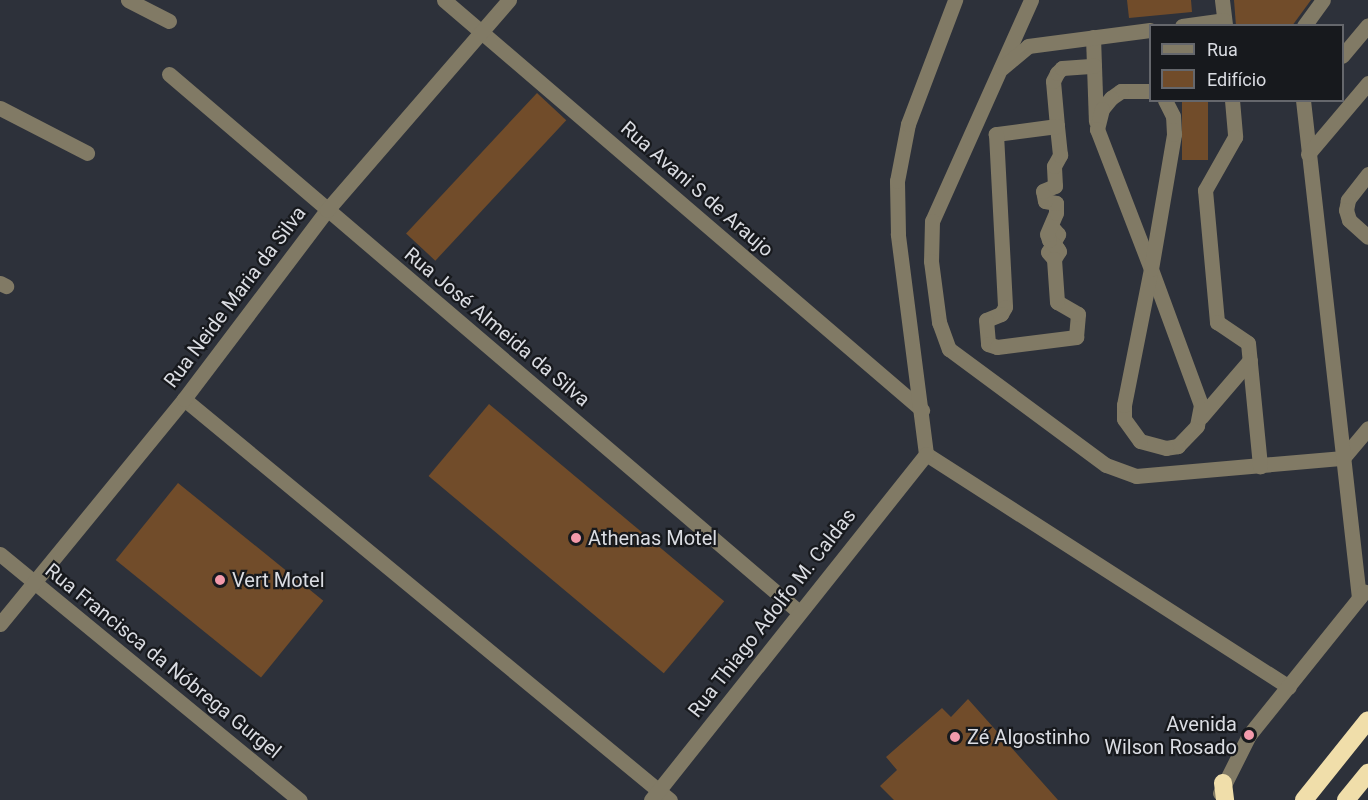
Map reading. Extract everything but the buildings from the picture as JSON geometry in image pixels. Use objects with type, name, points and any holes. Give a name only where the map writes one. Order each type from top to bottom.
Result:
[{"type":"highway","points":[[1304,800],[1368,720]]},
{"type":"highway","points":[[1346,800],[1368,773]]},
{"type":"street","points":[[128,0],[169,21]]},
{"type":"street","name":"Rua Avani S de Araujo","points":[[444,0],[922,410]]},
{"type":"street","name":"Rua Neide Maria da Silva","points":[[0,624],[184,399],[327,210],[509,0]]},
{"type":"street","points":[[956,0],[908,124],[897,181],[898,234],[926,454],[1289,687]]},
{"type":"street","points":[[1030,0],[932,221],[935,291],[939,322],[949,349],[1122,473],[1159,475],[1343,458],[1368,428]]},
{"type":"street","points":[[1222,0],[1224,23]]},
{"type":"street","points":[[1305,24],[1323,0]]},
{"type":"street","points":[[1344,54],[1368,25]]},
{"type":"street","points":[[998,72],[1028,46],[1149,30]]},
{"type":"street","points":[[1093,37],[1097,129],[1197,395],[1201,417]]},
{"type":"street","points":[[1057,126],[1001,131],[994,139],[1005,307],[1001,314],[987,320],[988,344],[996,347],[1076,337],[1078,314],[1060,307],[1057,302],[1054,252],[1058,234],[1051,226],[1056,204],[1044,201],[1043,191],[1055,186],[1054,166],[1060,155],[1053,81],[1062,69],[1094,66]]},
{"type":"street","name":"Rua José Almeida da Silva","points":[[169,74],[798,611]]},
{"type":"street","points":[[1308,154],[1368,82]]},
{"type":"street","points":[[1097,129],[1102,110],[1116,95],[1122,91],[1149,91]]},
{"type":"street","points":[[1166,102],[1173,116],[1174,134],[1124,419],[1140,441],[1166,448],[1178,446],[1189,436],[1201,417],[1250,360]]},
{"type":"street","points":[[1232,102],[1235,137],[1205,190],[1217,322],[1248,343],[1260,466]]},
{"type":"street","points":[[1222,794],[1249,735],[1364,593],[1343,458],[1304,102]]},
{"type":"street","points":[[0,108],[87,153]]},
{"type":"street","points":[[1368,174],[1348,200],[1346,210],[1349,220],[1368,237]]},
{"type":"street","points":[[184,399],[660,797]]},
{"type":"street","name":"Rua Thiago Adolfo M. Caldas","points":[[660,797],[798,611],[926,454]]},
{"type":"street","name":"Rua Francisca da Nóbrega Gurgel","points":[[0,554],[300,800]]},
{"type":"place","name":"Athenas Motel","points":[[576,538]]},
{"type":"place","name":"Vert Motel","points":[[220,580]]},
{"type":"place","name":"Avenida Wilson Rosado","points":[[1249,735]]},
{"type":"place","name":"Zé Algostinho","points":[[955,737]]}]
